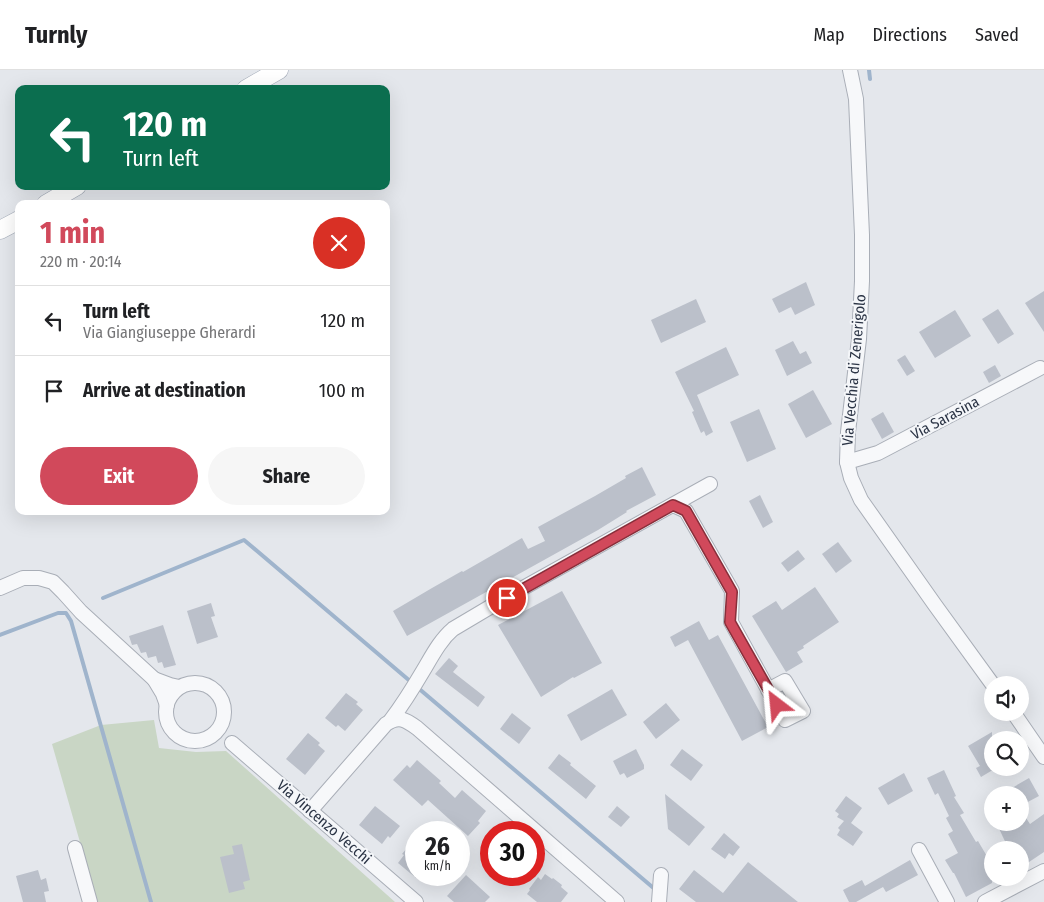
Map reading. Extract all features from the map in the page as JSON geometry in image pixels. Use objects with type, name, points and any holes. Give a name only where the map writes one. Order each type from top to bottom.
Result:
[{"type":"main road","points":[[253,85],[279,70]]},
{"type":"main road","points":[[53,200],[70,190]]},
{"type":"main road","points":[[0,230],[15,222]]},
{"type":"street","name":"Via Vecchia di Zenerigolo","points":[[850,70],[856,99],[862,235],[859,339],[848,432],[848,462],[851,478],[861,500],[986,676]]},
{"type":"street","name":"Via Sarasina","points":[[848,462],[878,453],[1040,368]]},
{"type":"street","points":[[394,720],[422,673],[446,636],[453,629],[710,484]]},
{"type":"street","points":[[673,505],[686,511],[732,592],[730,622],[768,690]]},
{"type":"street","points":[[0,588],[23,578],[39,578],[53,582],[81,612],[154,679],[167,705]]},
{"type":"street","points":[[154,679],[180,688]]},
{"type":"street","points":[[195,683],[205,685],[216,692],[222,701],[224,709],[223,719],[217,730],[209,737],[198,741],[187,740],[177,735],[170,726],[166,716],[167,705],[172,694],[180,688],[184,685],[195,683]]},
{"type":"street","name":"Via Vincenzo Vecchi","points":[[223,719],[224,729],[232,743],[416,902]]},
{"type":"street","points":[[310,811],[386,724],[394,720],[405,720],[417,728],[617,902]]},
{"type":"street","points":[[1019,721],[1044,757]]},
{"type":"street","name":"Via Vincenzo Vecchi","points":[[209,737],[232,743]]},
{"type":"street","points":[[75,848],[90,902]]},
{"type":"street","points":[[919,850],[947,902]]},
{"type":"street","points":[[985,902],[1044,871]]},
{"type":"street","points":[[659,902],[661,881]]},
{"type":"green space","points":[[154,720],[159,748],[196,752],[226,751],[395,902],[97,902],[52,744],[101,725]]},
{"type":"building","points":[[806,282],[815,305],[795,315],[791,307],[779,313],[772,299]]},
{"type":"building","points":[[1044,291],[1044,332],[1025,303]]},
{"type":"building","points":[[696,299],[706,322],[661,343],[651,320]]},
{"type":"building","points":[[998,309],[1014,334],[998,344],[982,319]]},
{"type":"building","points":[[955,310],[971,336],[935,358],[919,332]]},
{"type":"building","points":[[793,341],[800,354],[806,351],[812,363],[787,376],[775,350]]},
{"type":"building","points":[[726,347],[739,375],[697,395],[713,432],[706,436],[704,431],[701,433],[692,412],[694,411],[675,372]]},
{"type":"building","points":[[905,355],[915,371],[907,376],[897,360]]},
{"type":"building","points":[[995,365],[1001,376],[989,383],[983,372]]},
{"type":"building","points":[[813,390],[832,424],[806,438],[788,404]]},
{"type":"building","points":[[759,409],[776,449],[747,462],[730,422]]},
{"type":"building","points":[[883,412],[894,432],[882,439],[871,419]]},
{"type":"building","points":[[642,467],[656,495],[626,511],[598,530],[407,636],[393,611],[522,538],[528,549],[545,541],[538,527],[595,496]]},
{"type":"building","points":[[760,495],[773,522],[763,528],[749,501]]},
{"type":"building","points":[[838,542],[852,561],[836,573],[822,554]]},
{"type":"building","points":[[798,550],[805,559],[788,572],[781,563]]},
{"type":"building","points":[[815,587],[839,622],[803,646],[804,648],[797,652],[803,662],[786,672],[752,616],[776,601],[782,610]]},
{"type":"building","points":[[562,591],[602,663],[573,677],[541,697],[498,625]]},
{"type":"building","points":[[211,603],[215,616],[211,617],[218,637],[197,644],[187,611]]},
{"type":"building","points":[[699,621],[709,640],[718,635],[768,727],[742,741],[688,640],[675,647],[670,637]]},
{"type":"building","points":[[163,625],[176,665],[164,668],[162,662],[158,663],[156,656],[148,658],[146,652],[141,653],[137,644],[132,645],[129,636]]},
{"type":"building","points":[[449,658],[458,666],[453,672],[485,697],[478,707],[435,674]]},
{"type":"building","points":[[612,689],[627,715],[581,741],[567,715]]},
{"type":"building","points":[[346,693],[358,702],[356,704],[363,710],[345,731],[338,725],[336,727],[325,718]]},
{"type":"building","points":[[666,703],[680,720],[656,739],[643,722]]},
{"type":"building","points":[[512,713],[531,728],[519,744],[500,729]]},
{"type":"building","points":[[308,733],[320,743],[318,745],[325,751],[305,775],[286,759]]},
{"type":"building","points":[[984,737],[984,775],[981,777],[976,768],[980,766],[968,746]]},
{"type":"building","points":[[636,749],[644,769],[627,778],[624,773],[620,775],[613,761]]},
{"type":"building","points":[[682,749],[703,765],[691,781],[670,765]]},
{"type":"building","points":[[559,754],[596,786],[586,799],[548,768]]},
{"type":"building","points":[[417,760],[441,781],[439,783],[455,798],[462,790],[486,811],[478,821],[480,823],[470,834],[470,821],[451,821],[428,800],[422,806],[393,780],[407,765],[410,768]]},
{"type":"building","points":[[944,770],[956,796],[954,797],[964,813],[960,815],[976,842],[978,841],[984,851],[984,886],[986,886],[966,897],[945,860],[958,853],[948,834],[953,831],[946,818],[949,816],[938,793],[935,795],[927,778]]},
{"type":"building","points":[[904,773],[913,791],[888,805],[878,788]]},
{"type":"building","points":[[1029,778],[1039,796],[1029,801],[1029,786],[1015,786]]},
{"type":"building","points":[[665,794],[705,827],[689,846],[668,829]]},
{"type":"building","points":[[846,796],[862,808],[851,823],[863,832],[853,846],[837,835],[840,830],[838,828],[844,821],[837,817],[839,814],[835,811]]},
{"type":"building","points":[[375,806],[400,826],[382,844],[359,825]]},
{"type":"building","points":[[617,806],[630,817],[621,827],[608,817]]},
{"type":"building","points":[[1044,814],[1044,852],[1029,862],[1029,841],[1005,841],[1000,831],[1029,831],[1029,822],[1030,824]]},
{"type":"building","points":[[724,833],[740,847],[733,856],[729,853],[725,859],[711,849]]},
{"type":"building","points":[[242,844],[250,880],[243,882],[245,889],[229,893],[220,857],[234,854],[232,846]]},
{"type":"building","points":[[405,850],[405,869],[398,863],[404,855],[402,854]]},
{"type":"building","points":[[910,860],[918,875],[886,892],[883,887],[856,902],[849,902],[843,890],[862,880],[865,886]]},
{"type":"building","points":[[748,862],[798,902],[696,902],[679,889],[694,870],[723,893]]},
{"type":"building","points":[[38,870],[41,880],[46,878],[49,891],[44,892],[46,902],[23,902],[16,876]]},
{"type":"building","points":[[545,874],[562,885],[561,887],[568,893],[561,902],[537,902],[527,894],[531,886],[545,886]]},
{"type":"building","points":[[470,879],[490,897],[485,902],[454,902],[447,896],[456,886],[470,886]]},
{"type":"waterway","points":[[869,70],[870,79]]},
{"type":"waterway","points":[[103,598],[244,540],[657,891]]},
{"type":"waterway","points":[[0,635],[58,613],[66,613],[71,621],[151,902]]},
{"type":"route","points":[[507,598],[673,505],[686,511],[732,592],[730,622],[777,705]]}]
